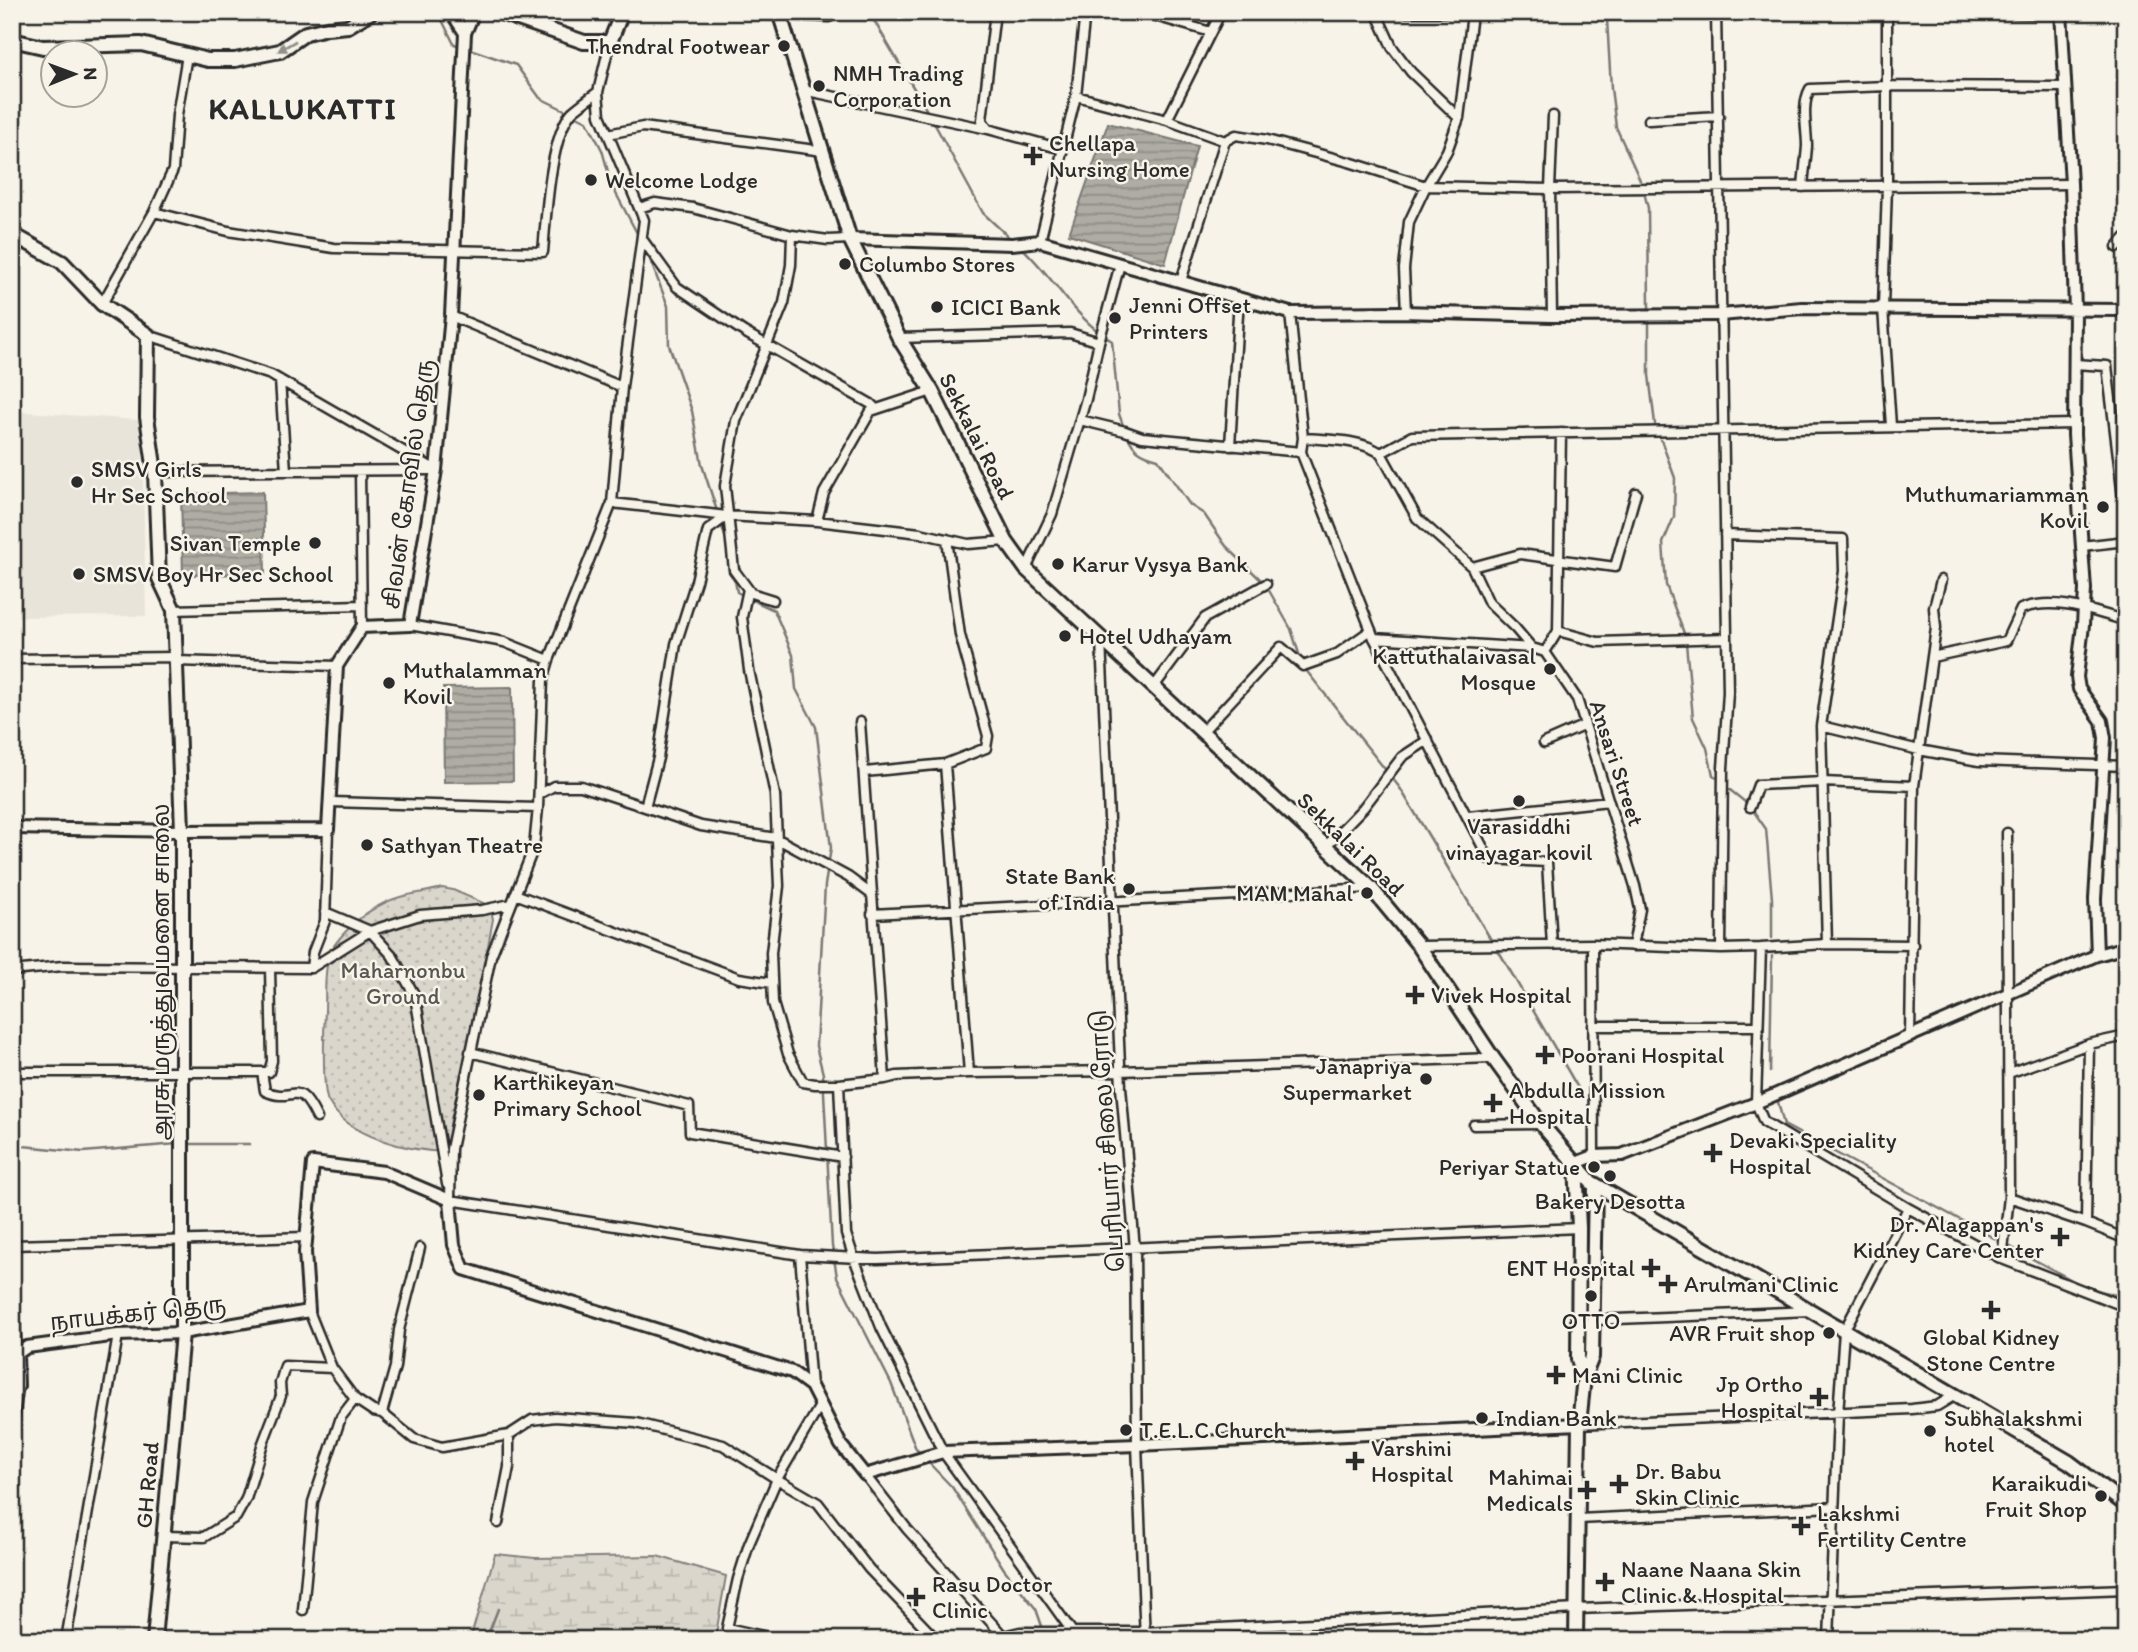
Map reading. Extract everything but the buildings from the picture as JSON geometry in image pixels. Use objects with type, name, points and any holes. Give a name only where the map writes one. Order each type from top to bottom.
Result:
[{"type":"main road","points":[[12,40],[53,47],[141,44],[208,60],[235,60],[280,51],[306,33],[348,26],[371,12]]},
{"type":"main road","points":[[498,12],[584,42],[610,42],[622,12]]},
{"type":"main road","name":"Sekkalai Road","points":[[780,14],[849,239],[899,338],[932,391],[1006,541],[1026,569],[1371,888],[1419,946],[1493,1058],[1541,1124],[1576,1163],[1584,1176],[1595,1185],[2069,1462],[2126,1505]]},
{"type":"main road","points":[[12,234],[62,262],[102,304],[148,335],[147,417],[155,472],[159,578],[174,610]]},
{"type":"main road","name":"அரசு மருத்துவமனை சாலை","points":[[174,610],[182,831],[182,1333]]},
{"type":"main road","points":[[1576,1163],[1579,1228],[1578,1359],[1584,1377]]},
{"type":"main road","points":[[1576,1640],[1579,1424],[1584,1377],[1592,1357],[1595,1185]]},
{"type":"main road","name":"GH Road","points":[[153,1640],[182,1333]]},
{"type":"street","points":[[451,12],[465,33]]},
{"type":"street","points":[[465,33],[474,12]]},
{"type":"street","points":[[780,14],[830,18],[838,12]]},
{"type":"street","points":[[988,129],[982,120],[995,12]]},
{"type":"street","points":[[1040,241],[1076,96],[1085,12]]},
{"type":"street","points":[[1140,12],[1211,32]]},
{"type":"street","points":[[1167,120],[1221,12]]},
{"type":"street","points":[[1376,12],[1392,47],[1411,72],[1459,118]]},
{"type":"street","points":[[1398,12],[1554,12]]},
{"type":"street","points":[[1716,12],[1728,692],[1723,768],[1721,949]]},
{"type":"street","points":[[1887,12],[1887,186],[1883,308],[1891,426]]},
{"type":"street","points":[[1975,12],[2061,13],[2071,184],[2074,424],[2084,608],[2077,677],[2079,690],[2102,721],[2105,738],[2095,899],[2097,955]]},
{"type":"street","points":[[1406,312],[1404,270],[1409,222],[1447,151],[1459,118],[1472,14]]},
{"type":"street","name":"சிவன் கோவில் தெரு","points":[[311,968],[313,953],[325,921],[337,666],[362,627],[410,625],[436,470],[451,316],[465,33]]},
{"type":"street","points":[[450,1200],[451,1149],[491,956],[534,846],[539,794],[543,680],[612,503],[622,387],[644,220],[600,115],[598,92],[610,42]]},
{"type":"street","points":[[102,304],[154,212],[173,170],[177,115],[187,55]]},
{"type":"street","points":[[1803,187],[1807,92],[1810,89],[1887,86],[2065,87]]},
{"type":"street","points":[[803,90],[988,129],[1062,149]]},
{"type":"street","points":[[154,212],[228,231],[334,248],[543,252],[549,193],[560,134],[571,113],[598,92]]},
{"type":"street","points":[[1076,96],[1167,120],[1224,141]]},
{"type":"street","points":[[1649,120],[1719,116]]},
{"type":"street","points":[[1552,316],[1550,189],[1553,117]]},
{"type":"street","points":[[608,134],[643,127],[822,151]]},
{"type":"street","points":[[1181,281],[1224,141],[1236,135],[1267,140],[1349,162],[1426,186],[1550,189],[2071,184]]},
{"type":"street","points":[[639,208],[655,203],[693,208],[792,235],[828,240],[1012,244],[1040,241],[1290,313],[1406,312],[1552,316],[1720,315],[1802,308],[2126,310]]},
{"type":"street","points":[[773,600],[751,593],[734,570],[725,486],[736,421],[784,303],[791,265],[792,235]]},
{"type":"street","points":[[2117,247],[2126,237]]},
{"type":"street","points":[[642,239],[677,287],[876,409]]},
{"type":"street","points":[[1026,569],[1052,513],[1080,420],[1120,264]]},
{"type":"street","points":[[1230,446],[1239,298]]},
{"type":"street","points":[[1290,313],[1303,438],[1301,453],[1373,634],[1489,859],[1547,862],[1552,945]]},
{"type":"street","points":[[451,316],[622,387]]},
{"type":"street","points":[[899,338],[1070,333],[1099,342]]},
{"type":"street","points":[[148,335],[271,375],[436,470]]},
{"type":"street","points":[[2074,364],[2107,366],[2126,522]]},
{"type":"street","points":[[280,380],[286,471]]},
{"type":"street","points":[[817,521],[824,493],[871,411],[932,391]]},
{"type":"street","points":[[1080,420],[1142,437],[1301,453]]},
{"type":"street","points":[[1381,453],[1412,436],[2074,424]]},
{"type":"street","points":[[1202,732],[1282,647],[1303,666],[1338,654],[1373,634],[1532,648],[1545,652],[1558,631],[1562,433]]},
{"type":"street","points":[[1303,438],[1346,441],[1369,446],[1381,453],[1417,518],[1472,567],[1489,603],[1532,648]]},
{"type":"street","points":[[155,472],[436,470]]},
{"type":"street","points":[[360,471],[362,627]]},
{"type":"street","points":[[1472,567],[1520,554],[1615,567],[1636,492]]},
{"type":"street","points":[[612,503],[727,516],[817,521],[920,533],[968,544],[1006,541]]},
{"type":"street","points":[[645,807],[658,758],[676,644],[696,581],[708,530],[727,516]]},
{"type":"street","points":[[1726,535],[1843,539],[1844,572],[1821,726],[1827,944]]},
{"type":"street","points":[[865,772],[945,764],[986,748],[988,736],[960,635],[947,539]]},
{"type":"street","points":[[2081,546],[2126,541]]},
{"type":"street","points":[[1910,1037],[1914,786],[1936,628],[1934,608],[1941,580]]},
{"type":"street","points":[[1153,688],[1205,618],[1266,584]]},
{"type":"street","points":[[748,589],[742,617],[749,670],[775,796],[779,886],[771,953],[773,1003],[788,1054],[803,1082],[837,1084],[897,1076],[969,1073],[1120,1071],[1493,1058]]},
{"type":"street","points":[[1932,657],[2006,640],[2021,609],[2036,604],[2084,608],[2126,621]]},
{"type":"street","points":[[174,610],[362,605]]},
{"type":"street","points":[[410,625],[504,642],[549,660]]},
{"type":"street","points":[[1558,631],[1598,642],[1727,638]]},
{"type":"street","name":"பெரியார் சிலை ரோடு","points":[[1101,640],[1120,1071],[1135,1249],[1137,1446],[1144,1636]]},
{"type":"street","name":"Ansari Street","points":[[1545,652],[1577,699],[1609,801],[1640,909],[1633,946]]},
{"type":"street","points":[[12,659],[176,659],[337,666]]},
{"type":"street","points":[[860,722],[885,1079]]},
{"type":"street","points":[[1544,743],[1585,725]]},
{"type":"street","points":[[1821,726],[1919,750],[1979,761],[2126,766]]},
{"type":"street","points":[[1326,846],[1363,808],[1402,757],[1428,740]]},
{"type":"street","points":[[945,764],[969,1073]]},
{"type":"street","points":[[1750,807],[1758,785],[1823,782],[1914,786]]},
{"type":"street","points":[[539,794],[554,786],[581,786],[701,826],[776,838],[848,877],[871,894]]},
{"type":"street","points":[[1468,816],[1609,801]]},
{"type":"street","points":[[331,802],[538,808]]},
{"type":"street","points":[[12,828],[328,830]]},
{"type":"street","points":[[2002,1259],[2009,1197],[2007,833]]},
{"type":"street","points":[[872,914],[1371,888]]},
{"type":"street","points":[[515,894],[739,978],[772,983]]},
{"type":"street","points":[[12,971],[63,966],[311,968],[370,931],[420,915],[482,911],[512,904]]},
{"type":"street","points":[[325,912],[370,931],[392,955],[415,996],[450,1200],[454,1245],[464,1269],[792,1372],[811,1386]]},
{"type":"street","points":[[1419,946],[1593,944],[1721,949],[1827,944],[1913,945]]},
{"type":"street","points":[[1593,944],[1594,1156]]},
{"type":"street","points":[[1576,1163],[1594,1156],[1622,1156],[1756,1103],[2097,955],[2126,947]]},
{"type":"street","points":[[1761,948],[1756,1103],[1764,1122],[1908,1208],[2002,1259],[2126,1307]]},
{"type":"street","points":[[12,1157],[13,1070],[269,1072],[272,1060],[271,968]]},
{"type":"street","points":[[1593,1026],[1758,1026]]},
{"type":"street","points":[[2009,1073],[2089,1044],[2126,1036]]},
{"type":"street","points":[[2086,1223],[2089,1044]]},
{"type":"street","points":[[470,1052],[689,1106],[690,1132],[843,1157]]},
{"type":"street","points":[[262,1072],[265,1091],[273,1095],[302,1094],[307,1098],[317,1118]]},
{"type":"street","points":[[837,1084],[846,1234],[881,1326],[943,1452],[1071,1630]]},
{"type":"street","points":[[1474,1125],[1541,1124]]},
{"type":"street","points":[[937,1640],[869,1569],[818,1503],[723,1445],[636,1423],[555,1417],[532,1420],[509,1436],[442,1447],[414,1439],[382,1413],[355,1399],[332,1368],[309,1311],[305,1252],[313,1163],[384,1172],[450,1200],[800,1255],[853,1258],[1135,1249],[1579,1228]]},
{"type":"street","points":[[2009,1197],[2126,1239]]},
{"type":"street","points":[[1829,1640],[1844,1331],[1908,1208]]},
{"type":"street","points":[[12,1245],[307,1237]]},
{"type":"street","points":[[382,1413],[395,1367],[399,1330],[420,1248]]},
{"type":"street","points":[[800,1255],[811,1386],[841,1445],[907,1529],[1005,1638],[1020,1632],[1071,1630],[1144,1636],[1577,1609],[2126,1589]]},
{"type":"street","points":[[12,1276],[15,1354],[12,1431]]},
{"type":"street","name":"நாயக்கர் தெரு","points":[[15,1354],[27,1347],[118,1335],[182,1333],[309,1311]]},
{"type":"street","points":[[1593,1320],[1812,1311]]},
{"type":"street","points":[[66,1640],[118,1335]]},
{"type":"street","points":[[164,1536],[204,1537],[236,1517],[246,1499],[281,1396],[285,1366],[332,1368]]},
{"type":"street","points":[[865,1475],[943,1452],[1137,1446],[1838,1414],[1937,1406],[1955,1395]]},
{"type":"street","points":[[303,1610],[313,1502],[341,1417],[355,1399]]},
{"type":"street","points":[[763,1640],[763,1636],[726,1628],[749,1544],[777,1479],[821,1405]]},
{"type":"street","points":[[498,1522],[509,1467],[509,1436]]},
{"type":"street","points":[[1578,1519],[1834,1507]]},
{"type":"shaded area","points":[[1108,123],[1197,146],[1165,264],[1069,234]]},
{"type":"shaded area","points":[[12,411],[139,420],[142,438],[146,616],[12,617]]},
{"type":"shaded area","points":[[263,492],[265,574],[183,575],[181,494]]},
{"type":"shaded area","points":[[512,687],[513,781],[444,782],[443,688]]},
{"type":"green space","name":"Maharnonbu Ground","points":[[442,888],[490,906],[493,919],[477,1006],[451,1119],[447,1152],[416,1149],[381,1140],[365,1133],[337,1114],[326,1094],[324,1057],[326,973],[334,947],[345,932],[374,908],[400,897]]},
{"type":"green space","points":[[495,1554],[535,1558],[657,1556],[726,1576],[715,1640],[470,1640]]},
{"type":"waterway","points":[[438,12],[454,44],[461,46]]},
{"type":"waterway","points":[[869,12],[930,116]]},
{"type":"waterway","points":[[1607,19],[1616,127],[1640,180]]},
{"type":"waterway","points":[[467,48],[516,65],[540,98],[587,121],[602,150],[612,186],[639,237]]},
{"type":"waterway","points":[[933,121],[983,213],[1012,240]]},
{"type":"waterway","points":[[1645,196],[1648,208],[1649,307]]},
{"type":"waterway","points":[[1020,246],[1086,321],[1112,341],[1119,414],[1124,428]]},
{"type":"waterway","points":[[647,252],[668,306],[669,345],[692,411],[702,465],[717,511]]},
{"type":"waterway","points":[[1649,324],[1649,375],[1655,424]]},
{"type":"waterway","points":[[1127,434],[1139,451],[1158,459],[1190,505],[1204,514],[1226,546],[1263,582]]},
{"type":"waterway","points":[[1661,440],[1675,478],[1674,517],[1663,543],[1666,585],[1685,636]]},
{"type":"waterway","points":[[721,524],[728,545]]},
{"type":"waterway","points":[[734,575],[737,592],[744,596]]},
{"type":"waterway","points":[[1267,587],[1291,629],[1301,660]]},
{"type":"waterway","points":[[750,599],[774,610],[793,655],[796,689],[816,727],[831,848],[825,885],[816,1046],[823,1074],[832,1246],[837,1277],[891,1383],[916,1449],[922,1455]]},
{"type":"waterway","points":[[1686,643],[1693,718],[1707,748],[1713,775],[1716,777]]},
{"type":"waterway","points":[[1305,669],[1400,788],[1493,943]]},
{"type":"waterway","points":[[1730,790],[1750,806],[1766,829],[1772,899],[1772,938]]},
{"type":"waterway","points":[[1497,948],[1578,1088]]},
{"type":"waterway","points":[[1770,1072],[1772,956]]},
{"type":"waterway","points":[[1778,1102],[1784,1125],[2083,1286],[2126,1298]]},
{"type":"waterway","points":[[13,1145],[83,1152],[177,1144]]},
{"type":"waterway","points":[[187,1144],[250,1144]]},
{"type":"waterway","points":[[926,1460],[952,1487],[1004,1569],[1036,1609],[1043,1629]]},
{"type":"waterway","points":[[486,1640],[498,1609]]},
{"type":"place","name":"Thendral Footwear","points":[[784,46]]},
{"type":"place","name":"NMH Trading Corporation","points":[[819,86]]},
{"type":"place","name":"Chellapa Nursing Home","points":[[1033,156]]},
{"type":"place","name":"Welcome Lodge","points":[[591,180]]},
{"type":"place","name":"Columbo Stores","points":[[845,264]]},
{"type":"place","name":"ICICI Bank","points":[[937,307]]},
{"type":"place","name":"Jenni Offset Printers","points":[[1115,318]]},
{"type":"place","name":"SMSV Girls Hr Sec School","points":[[77,482]]},
{"type":"place","name":"Muthumariamman Kovil","points":[[2103,507]]},
{"type":"place","name":"Sivan Temple","points":[[315,543]]},
{"type":"place","name":"Karur Vysya Bank","points":[[1058,564]]},
{"type":"place","name":"SMSV Boy Hr Sec School","points":[[79,574]]},
{"type":"place","name":"Hotel Udhayam","points":[[1065,636]]},
{"type":"place","name":"Kattuthalaivasal Mosque","points":[[1550,669]]},
{"type":"place","name":"Muthalamman Kovil","points":[[389,683]]},
{"type":"place","name":"Varasiddhi vinayagar kovil","points":[[1519,801]]},
{"type":"place","name":"Sathyan Theatre","points":[[367,845]]},
{"type":"place","name":"State Bank of India","points":[[1129,889]]},
{"type":"place","name":"MAM Mahal","points":[[1367,893]]},
{"type":"place","name":"Vivek Hospital","points":[[1415,995]]},
{"type":"place","name":"Poorani Hospital","points":[[1545,1055]]},
{"type":"place","name":"Janapriya Supermarket","points":[[1426,1079]]},
{"type":"place","name":"Karthikeyan Primary School","points":[[479,1095]]},
{"type":"place","name":"Abdulla Mission Hospital","points":[[1493,1103]]},
{"type":"place","name":"Devaki Speciality Hospital","points":[[1713,1153]]},
{"type":"place","name":"Periyar Statue","points":[[1594,1167]]},
{"type":"place","name":"Bakery Desotta","points":[[1610,1176]]},
{"type":"place","name":"Dr. Alagappan's Kidney Care Center","points":[[2060,1237]]},
{"type":"place","name":"ENT Hospital","points":[[1651,1268]]},
{"type":"place","name":"Arulmani Clinic","points":[[1668,1284]]},
{"type":"place","name":"OTTO","points":[[1591,1296]]},
{"type":"place","name":"Global Kidney Stone Centre","points":[[1991,1310]]},
{"type":"place","name":"AVR Fruit shop","points":[[1829,1333]]},
{"type":"place","name":"Mani Clinic","points":[[1556,1375]]},
{"type":"place","name":"Jp Ortho Hospital","points":[[1819,1397]]},
{"type":"place","name":"Indian Bank","points":[[1482,1418]]},
{"type":"place","name":"T.E.L.C Church","points":[[1126,1430]]},
{"type":"place","name":"Subhalakshmi hotel","points":[[1930,1431]]},
{"type":"place","name":"Varshini Hospital","points":[[1355,1461]]},
{"type":"place","name":"Dr. Babu Skin Clinic","points":[[1619,1484]]},
{"type":"place","name":"Mahimai Medicals","points":[[1587,1490]]},
{"type":"place","name":"Karaikudi Fruit Shop","points":[[2101,1496]]},
{"type":"place","name":"Lakshmi Fertility Centre","points":[[1801,1526]]},
{"type":"place","name":"Naane Naana Skin Clinic & Hospital","points":[[1605,1582]]},
{"type":"place","name":"Rasu Doctor Clinic","points":[[916,1597]]},
{"type":"district","name":"KALLUKATTI","points":[[303,108]]}]
